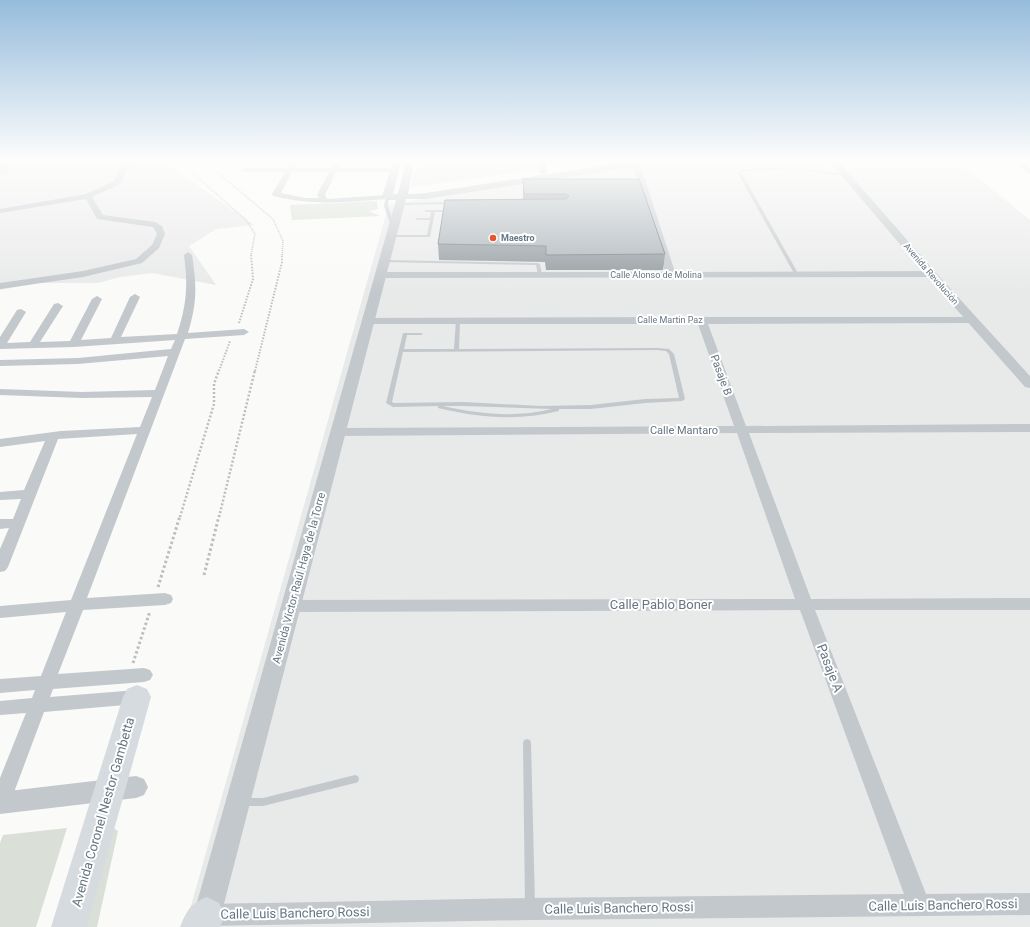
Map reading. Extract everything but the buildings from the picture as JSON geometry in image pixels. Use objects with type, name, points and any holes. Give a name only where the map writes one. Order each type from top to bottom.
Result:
[{"type":"highway","name":"Avenida Coronel Nestor Gambetta","points":[[69,927],[122,788],[137,682]]},
{"type":"street","points":[[0,211],[34,205]]},
{"type":"street","points":[[0,286],[83,274],[139,261],[156,246],[161,234],[156,225],[100,217],[93,205]]},
{"type":"street","name":"Avenida Víctor Raúl Haya de la Torre","points":[[203,923],[238,802],[400,205]]},
{"type":"street","points":[[648,205],[671,274]]},
{"type":"street","name":"Avenida Revolución","points":[[871,205],[1030,384]]},
{"type":"street","points":[[122,788],[0,803],[181,336],[190,306],[192,282],[188,255]]},
{"type":"street","name":"Calle Alonso de Molina","points":[[383,268],[540,275],[931,274]]},
{"type":"street","points":[[115,340],[136,297]]},
{"type":"street","points":[[74,344],[97,299]]},
{"type":"street","points":[[33,345],[58,306]]},
{"type":"street","points":[[0,346],[21,312]]},
{"type":"street","name":"Calle Martin Paz","points":[[368,321],[701,319],[972,320]]},
{"type":"street","name":"Pasaje B","points":[[701,319],[741,430]]},
{"type":"street","points":[[0,346],[74,344],[239,332]]},
{"type":"street","points":[[0,363],[78,361],[175,352]]},
{"type":"street","points":[[0,392],[82,395],[159,393]]},
{"type":"street","name":"Calle Mantaro","points":[[338,432],[1030,428]]},
{"type":"street","points":[[0,443],[53,436],[145,430]]},
{"type":"street","name":"Pasaje A","points":[[741,430],[919,905]]},
{"type":"street","points":[[1,560],[18,523],[53,436]]},
{"type":"street","points":[[0,496],[30,494]]},
{"type":"street","points":[[0,524],[18,523]]},
{"type":"street","points":[[0,612],[77,604],[159,600]]},
{"type":"street","name":"Calle Pablo Boner","points":[[291,606],[1030,604]]},
{"type":"street","points":[[0,686],[47,681],[137,682]]},
{"type":"street","points":[[0,708],[39,704],[137,682]]},
{"type":"street","name":"Calle Luis Banchero Rossi","points":[[203,923],[530,909],[1030,904]]},
{"type":"lane","points":[[386,205],[392,232],[429,236],[433,211]]},
{"type":"lane","points":[[758,205],[797,274]]},
{"type":"lane","points":[[426,211],[457,211]]},
{"type":"lane","points":[[417,219],[432,219]]},
{"type":"lane","points":[[383,268],[538,264],[540,275]]},
{"type":"lane","points":[[456,350],[458,321]]},
{"type":"lane","points":[[402,351],[667,350],[671,354],[682,400],[645,401],[591,407],[389,403],[405,334],[421,334]]},
{"type":"lane","points":[[430,405],[468,413],[519,417],[537,416],[566,407]]},
{"type":"lane","points":[[527,742],[530,909]]},
{"type":"lane","points":[[238,802],[263,802],[355,779]]},
{"type":"path","points":[[137,682],[214,404],[214,384],[239,332],[253,279],[251,251],[255,234],[246,220],[229,205]]},
{"type":"path","points":[[204,575],[282,262],[284,247],[278,228],[273,219],[257,205]]},
{"type":"shaded area","points":[[0,205],[226,205],[254,225],[216,229],[189,246],[216,285],[152,273],[120,277],[98,283],[38,283],[0,290]]},
{"type":"shaded area","points":[[290,205],[378,205],[378,209],[369,211],[380,216],[292,220]]},
{"type":"shaded area","points":[[389,205],[1012,205],[1030,220],[1030,927],[185,927]]},
{"type":"shaded area","points":[[112,827],[118,831],[97,927],[83,927]]},
{"type":"shaded area","points":[[67,828],[36,927],[0,927],[0,843],[3,835]]},
{"type":"place","name":"Maestro","points":[[493,238]]}]
